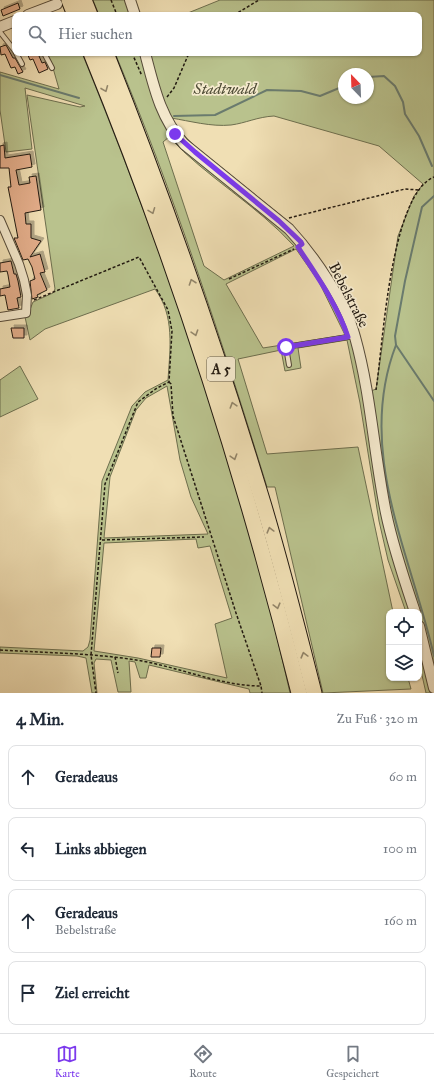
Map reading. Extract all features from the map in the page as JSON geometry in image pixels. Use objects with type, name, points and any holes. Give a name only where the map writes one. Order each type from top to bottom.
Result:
[{"type":"highway","points":[[84,0],[89,12]]},
{"type":"highway","points":[[63,2],[72,12]]},
{"type":"highway","name":"A 5","points":[[92,56],[161,235],[215,393],[257,532],[299,693]]},
{"type":"highway","name":"A 5","points":[[107,56],[169,217],[228,390],[264,505],[314,693]]},
{"type":"street","points":[[130,0],[134,12]]},
{"type":"street","points":[[36,12],[63,2]]},
{"type":"street","points":[[0,27],[12,21]]},
{"type":"street","name":"Bebelstraße","points":[[146,56],[160,104],[169,125],[184,144],[279,221],[302,244],[341,305],[355,336],[370,413],[386,512],[395,548],[414,609]]},
{"type":"street","points":[[0,220],[19,264],[27,296],[25,304],[26,313],[0,317]]},
{"type":"street","points":[[422,638],[434,688]]},
{"type":"lane","points":[[0,32],[12,47]]},
{"type":"lane","points":[[18,56],[22,64]]},
{"type":"lane","points":[[46,56],[52,68]]},
{"type":"lane","points":[[289,365],[286,347],[355,336]]},
{"type":"path","points":[[111,0],[116,12]]},
{"type":"path","points":[[239,12],[259,0]]},
{"type":"path","points":[[133,56],[144,81]]},
{"type":"path","points":[[160,104],[174,88],[188,56]]},
{"type":"path","points":[[374,395],[398,236],[414,196],[434,177]]},
{"type":"path","points":[[279,221],[405,189],[419,190]]},
{"type":"path","points":[[229,279],[302,244]]},
{"type":"path","points":[[25,304],[139,257],[168,310],[172,331],[169,382],[172,384],[173,416],[262,693]]},
{"type":"path","points":[[96,693],[91,655],[102,540],[105,484],[133,410],[138,402],[145,396],[169,382]]},
{"type":"path","points":[[102,540],[204,537]]},
{"type":"path","points":[[0,650],[115,657],[179,668],[244,686],[261,686]]},
{"type":"path","points":[[115,657],[118,673]]},
{"type":"green space","points":[[93,0],[134,0],[138,12],[98,12]]},
{"type":"green space","name":"Stadtwald","points":[[220,0],[434,0],[434,693],[426,693],[422,675],[422,609],[405,609],[388,560],[379,521],[360,403],[347,340],[298,348],[301,368],[285,371],[281,350],[238,359],[267,454],[358,447],[392,609],[386,609],[386,681],[409,681],[411,689],[323,693],[275,487],[267,487],[233,377],[157,160],[116,56],[422,56],[422,12],[190,12]],"holes":[[[274,116],[379,146],[423,184],[414,196],[398,236],[376,389],[371,391],[335,285],[318,256],[289,222],[196,147],[179,131],[171,118],[208,124],[231,125]],[[169,137],[183,151],[264,217],[294,246],[224,280],[204,266],[163,142]],[[296,249],[319,282],[345,335],[263,348],[226,284]]]},
{"type":"green space","points":[[47,56],[83,56],[157,246],[202,376],[243,508],[290,693],[250,693],[249,689],[149,665],[146,678],[140,678],[135,662],[129,661],[131,692],[118,692],[111,660],[96,659],[94,663],[97,693],[92,693],[86,658],[77,656],[0,653],[0,647],[83,651],[88,647],[90,640],[102,481],[132,406],[145,392],[168,380],[170,333],[166,310],[155,289],[45,329],[30,340],[25,317],[33,302],[53,293],[55,289],[27,95],[80,107],[85,106],[25,88],[32,149],[6,152],[0,110],[0,72],[59,89],[51,61]],"holes":[[[167,386],[180,460],[191,497],[208,534],[104,538],[110,477],[136,410],[146,398]],[[196,539],[198,548],[210,546],[232,618],[215,624],[227,678],[138,658],[94,651],[104,543]]]},
{"type":"green space","points":[[20,366],[38,399],[0,417],[0,380]]},
{"type":"building","points":[[18,3],[20,9],[3,16],[1,10]]},
{"type":"building","points":[[6,45],[23,72],[18,74],[15,67],[11,68],[5,54],[1,55],[0,47]]},
{"type":"building","points":[[28,56],[39,56],[42,63],[45,62],[48,69],[39,73],[33,59],[30,60]]},
{"type":"building","points":[[4,145],[5,158],[30,154],[32,167],[16,170],[19,185],[30,183],[29,177],[36,176],[41,210],[25,213],[26,224],[31,224],[31,238],[41,241],[30,257],[40,254],[45,272],[40,273],[47,290],[37,295],[38,297],[32,299],[30,281],[35,279],[32,267],[28,259],[23,260],[14,238],[18,238],[8,187],[11,187],[9,168],[0,168],[0,146]]},
{"type":"building","points":[[11,261],[14,274],[16,274],[18,281],[21,297],[17,298],[19,308],[8,310],[5,295],[0,296],[0,289],[10,287],[8,275],[7,271],[0,272],[0,263]]},
{"type":"building","points":[[11,328],[24,328],[24,338],[13,338]]},
{"type":"building","points":[[152,648],[161,648],[160,657],[151,657]]},
{"type":"waterway","points":[[0,75],[79,98]]},
{"type":"waterway","points":[[374,77],[384,76],[395,86],[403,102],[405,114],[419,136],[432,166]]},
{"type":"waterway","points":[[174,116],[215,115],[267,90],[301,91],[320,96],[338,88]]},
{"type":"waterway","points":[[434,196],[422,207],[405,281],[395,336],[396,345],[434,401]]},
{"type":"waterway","points":[[396,345],[385,385],[381,424],[384,463],[391,502],[401,541],[434,656]]},
{"type":"route","points":[[175,134],[184,144],[289,229],[301,242],[302,244],[298,247],[321,282],[344,325],[348,337],[286,347]]}]
